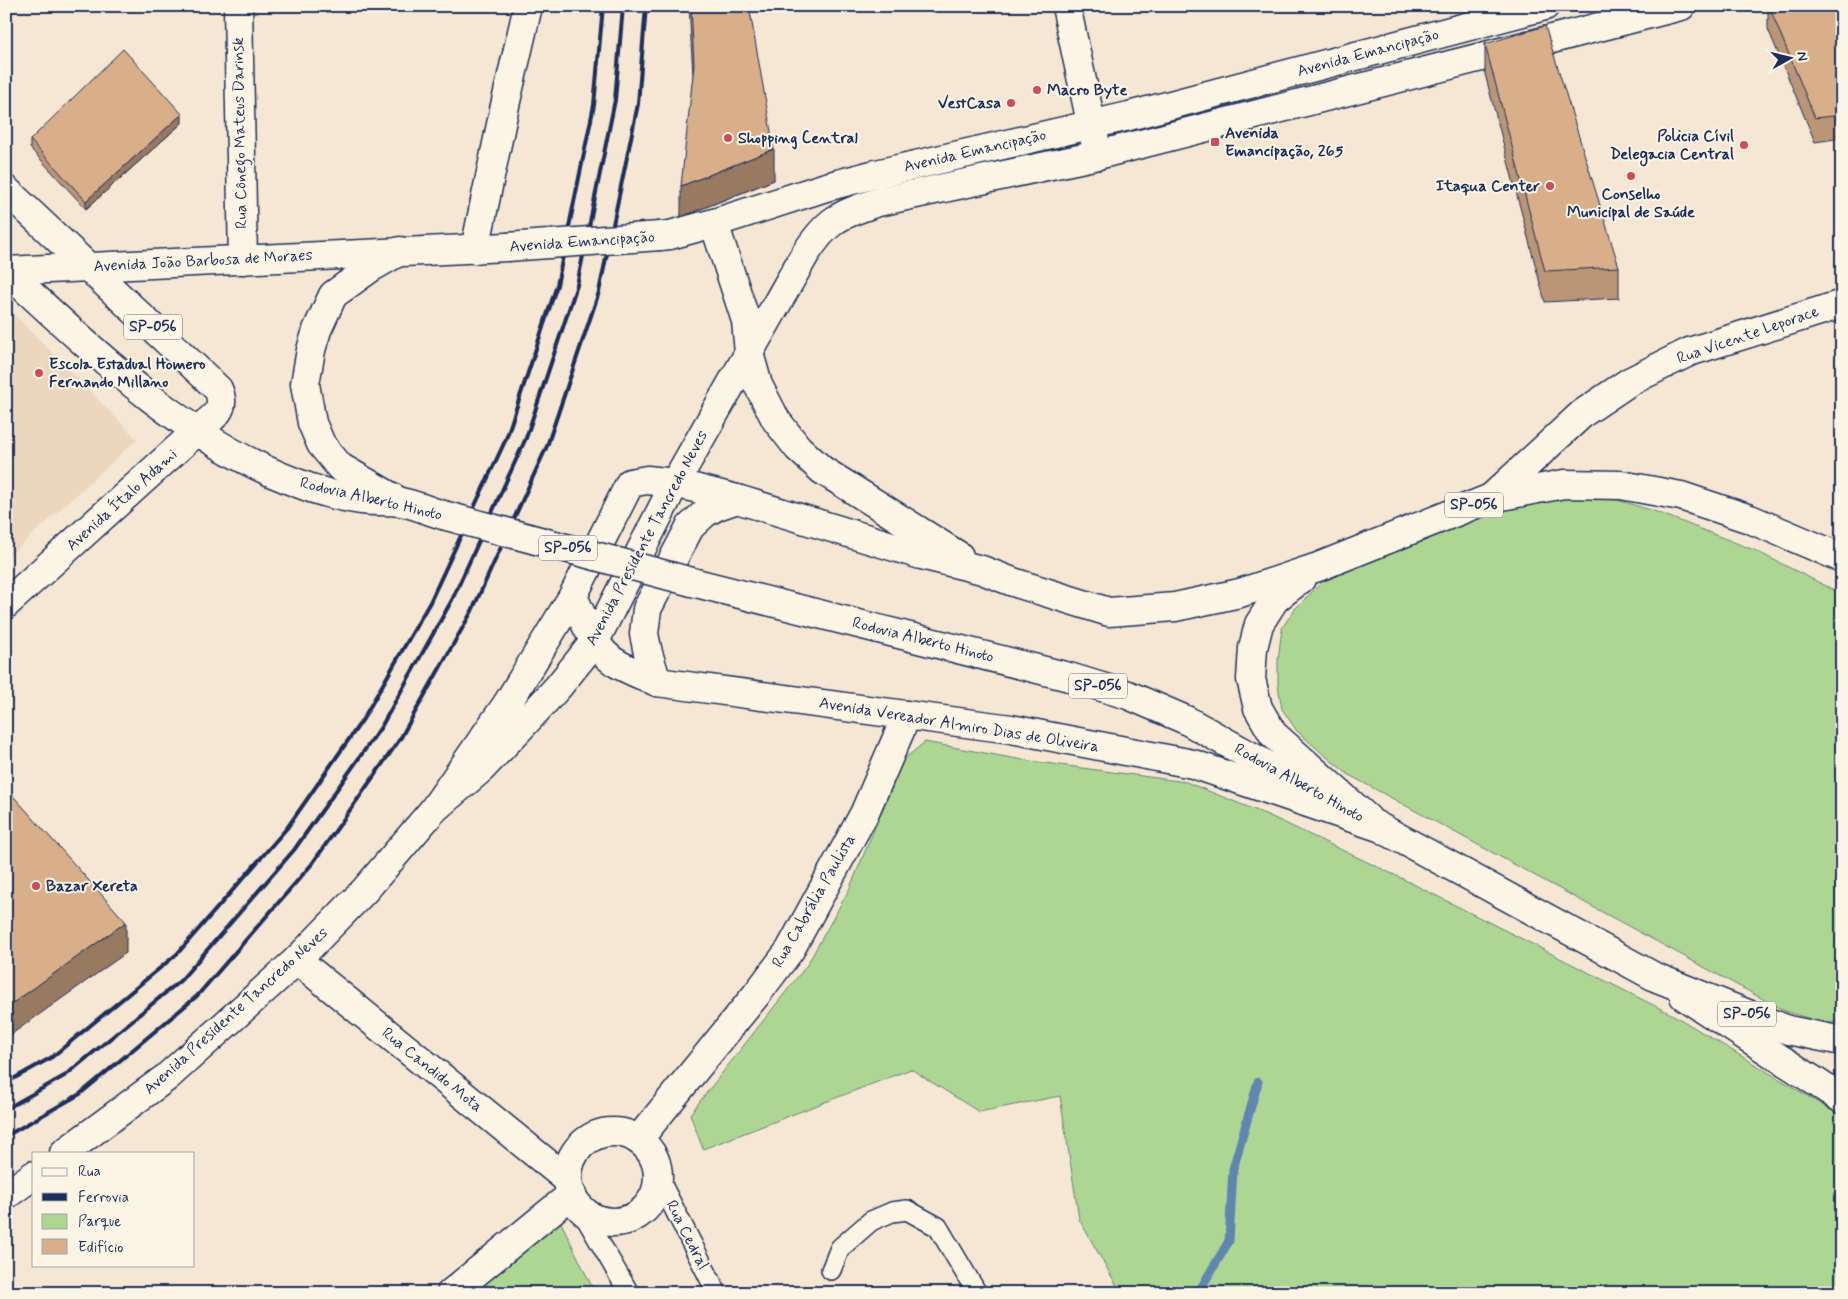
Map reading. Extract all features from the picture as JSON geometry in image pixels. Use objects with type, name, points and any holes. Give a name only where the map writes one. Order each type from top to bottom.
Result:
[{"type":"main road","name":"Rua Cônego Mateus Darinsk","points":[[238,6],[242,260]]},
{"type":"main road","points":[[476,249],[504,110],[528,6]]},
{"type":"main road","points":[[1066,6],[1098,155]]},
{"type":"main road","name":"Avenida Emancipação","points":[[400,251],[476,249],[670,235],[844,182],[1091,125],[1545,6]]},
{"type":"main road","name":"Avenida Emancipação","points":[[818,235],[832,221],[851,211],[878,202],[1098,155],[1680,6]]},
{"type":"main road","name":"SP-056","points":[[6,190],[87,266]]},
{"type":"main road","points":[[714,223],[746,321],[750,353],[758,385],[776,420],[798,448],[822,470],[982,570]]},
{"type":"main road","name":"Avenida Presidente Tancredo Neves","points":[[434,809],[480,769],[521,728],[558,688],[594,641],[675,483],[818,235]]},
{"type":"main road","name":"Avenida João Barbosa de Moraes","points":[[6,271],[400,251]]},
{"type":"main road","points":[[400,251],[372,267],[333,295],[317,330],[311,350],[305,384],[312,423],[321,444],[327,452],[340,467],[400,502]]},
{"type":"main road","name":"Avenida Ítalo Adami","points":[[6,604],[218,412],[222,405],[222,397],[218,389],[87,266]]},
{"type":"main road","name":"Rodovia Alberto Hinoto","points":[[6,271],[121,375],[197,431],[260,467],[293,482],[327,493],[362,500],[400,502],[692,582],[1060,675],[1128,695],[1186,720],[1376,826],[1655,977],[1788,1030],[1842,1041]]},
{"type":"main road","name":"Rua Vicente Leporace","points":[[1491,498],[1583,413],[1629,382],[1689,352],[1842,304]]},
{"type":"main road","name":"Avenida Presidente Tancredo Neves","points":[[65,1152],[166,1077],[296,960],[365,890],[434,809],[507,704],[573,596],[630,483],[647,480],[675,483]]},
{"type":"main road","points":[[675,483],[736,499],[921,555],[982,570]]},
{"type":"main road","name":"SP-056","points":[[982,570],[1013,582],[1109,612],[1175,607],[1240,592],[1318,567],[1491,498],[1564,484],[1621,485],[1689,499],[1750,519],[1842,558]]},
{"type":"main road","points":[[658,682],[648,654],[644,634],[647,609],[690,527],[705,513],[736,499]]},
{"type":"main road","points":[[1318,567],[1275,599],[1259,624],[1253,648],[1251,680],[1258,708],[1273,734],[1376,826]]},
{"type":"main road","name":"Avenida Vereador Almiro Dias de Oliveira","points":[[573,596],[594,641],[616,664],[658,682],[1011,729],[1193,764],[1376,826]]},
{"type":"main road","name":"Rua Cabrália Paulista","points":[[638,1140],[756,995],[790,950],[864,814],[907,715]]},
{"type":"main road","name":"Rua Candido Mota","points":[[296,960],[573,1194]]},
{"type":"main road","points":[[1655,977],[1842,1098]]},
{"type":"main road","points":[[611,1132],[625,1134],[638,1140],[648,1149],[655,1162],[658,1177],[655,1192],[648,1206],[636,1215],[622,1221],[606,1221],[592,1217],[573,1194],[570,1165],[576,1152],[585,1142],[597,1135],[611,1132]]},
{"type":"main road","points":[[6,1194],[32,1176]]},
{"type":"main road","points":[[451,1293],[573,1194]]},
{"type":"lane","name":"Rua Cedral","points":[[658,1177],[717,1293]]},
{"type":"lane","points":[[573,1194],[629,1293]]},
{"type":"lane","points":[[831,1270],[840,1248],[871,1221],[892,1212],[907,1210],[938,1227],[977,1293]]},
{"type":"shaded area","name":"Escola Estadual Homero Fernando Millano","points":[[6,306],[137,439],[6,559]]},
{"type":"green space","points":[[1582,495],[1614,499],[1654,511],[1754,550],[1842,594],[1842,1023],[1817,1021],[1785,1011],[1349,775],[1297,731],[1282,709],[1278,685],[1278,660],[1282,628],[1295,609],[1322,582],[1514,502]]},
{"type":"green space","points":[[925,742],[1023,760],[1186,782],[1270,816],[1403,879],[1675,1016],[1842,1117],[1842,1293],[1121,1293],[1079,1219],[1060,1096],[979,1112],[911,1069],[703,1149],[690,1114],[807,965],[849,890],[903,760]]},
{"type":"green space","points":[[556,1212],[595,1293],[470,1293]]},
{"type":"building","name":"Shopping Central","points":[[691,6],[749,6],[774,149],[681,186],[694,65]]},
{"type":"building","points":[[1769,6],[1842,6],[1842,115],[1815,118]]},
{"type":"building","name":"Itaqua Center","points":[[1545,26],[1619,267],[1545,271],[1485,44]]},
{"type":"building","points":[[123,49],[182,114],[86,201],[30,140]]},
{"type":"building","name":"Bazar Xereta","points":[[6,788],[126,922],[6,1008]]},
{"type":"waterway","points":[[1198,1293],[1229,1241],[1233,1169],[1258,1082]]},
{"type":"railway","points":[[6,1083],[52,1057],[177,954],[287,828],[363,719],[430,602],[506,439],[557,285],[594,105],[603,6]]},
{"type":"railway","points":[[6,1109],[66,1075],[181,980],[294,850],[381,727],[452,600],[526,438],[577,285],[615,100],[623,6]]},
{"type":"railway","points":[[6,1136],[80,1094],[197,996],[312,864],[400,739],[472,611],[547,446],[599,292],[638,104],[646,6]]},
{"type":"place","name":"Macro Byte","points":[[1037,90]]},
{"type":"place","name":"VestCasa","points":[[1011,103]]},
{"type":"place","name":"Shopping Central","points":[[728,138]]},
{"type":"place","name":"Avenida Emancipação, 265","points":[[1215,142]]},
{"type":"place","name":"Policia Cívil Delegacia Central","points":[[1744,145]]},
{"type":"place","name":"Conselho Municipal de Saúde","points":[[1631,176]]},
{"type":"place","name":"Itaqua Center","points":[[1550,186]]},
{"type":"place","name":"Escola Estadual Homero Fernando Millano","points":[[39,373]]},
{"type":"place","name":"Bazar Xereta","points":[[36,886]]}]
